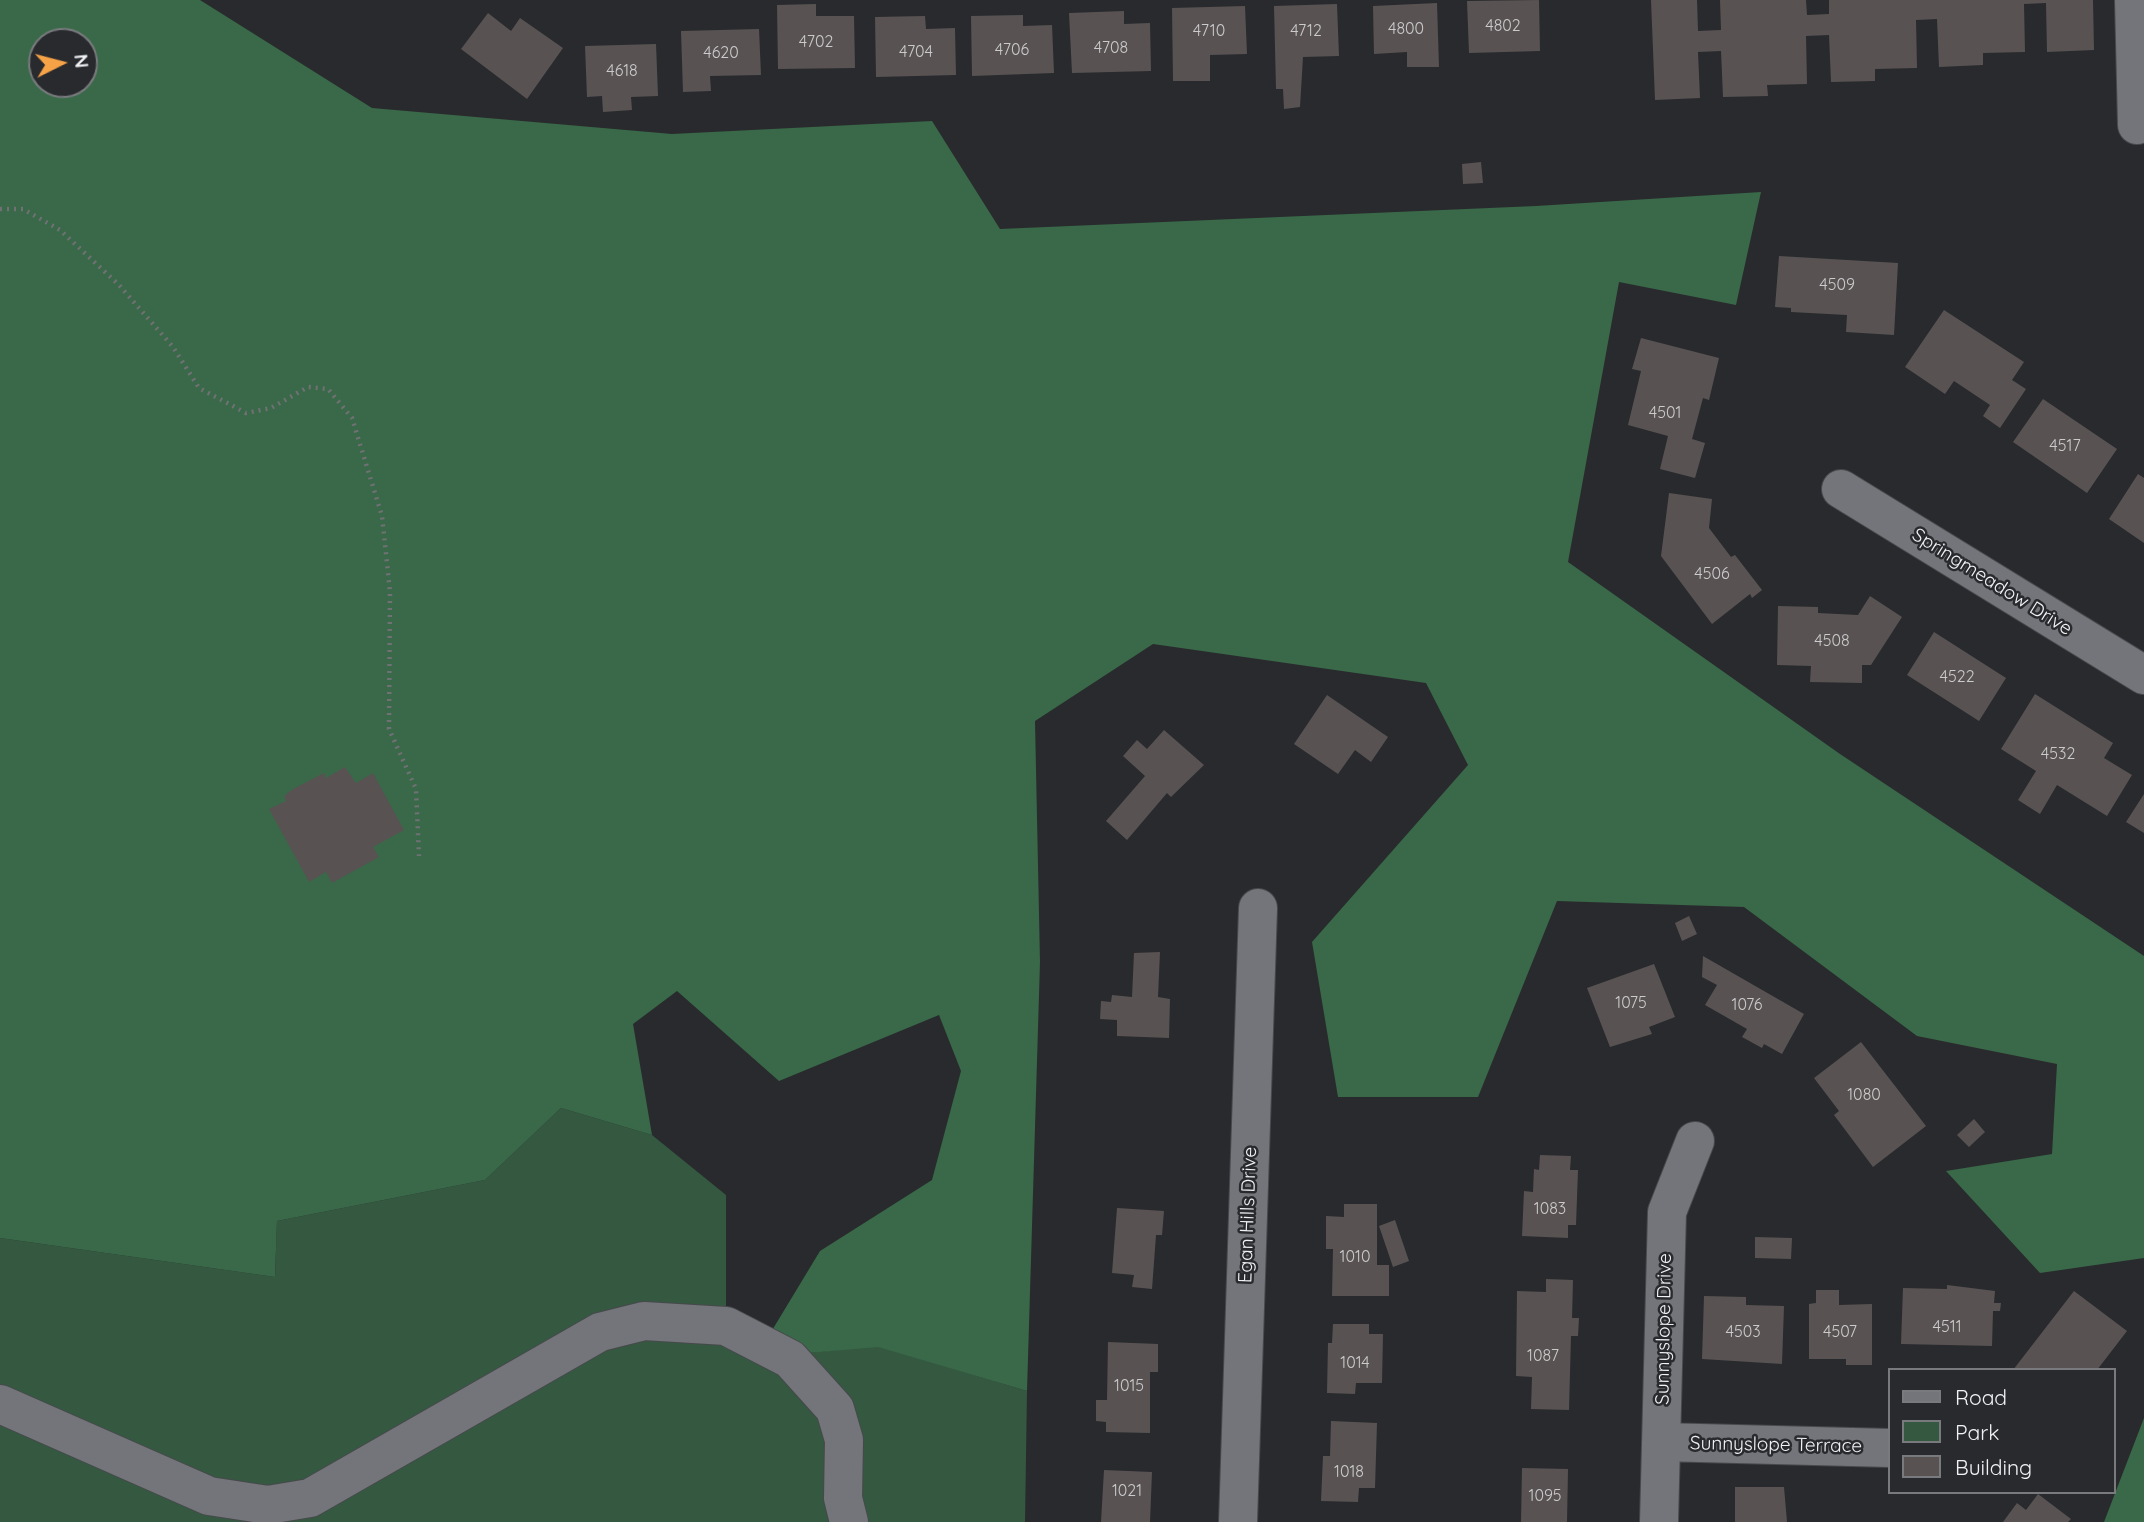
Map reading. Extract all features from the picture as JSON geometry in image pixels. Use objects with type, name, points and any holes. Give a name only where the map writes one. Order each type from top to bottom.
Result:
[{"type":"street","points":[[2134,0],[2137,125]]},
{"type":"street","name":"Springmeadow Drive","points":[[1841,489],[2144,675]]},
{"type":"street","name":"Egan Hills Drive","points":[[1238,1522],[1258,908]]},
{"type":"street","name":"Sunnyslope Drive","points":[[1659,1522],[1667,1212],[1695,1141]]},
{"type":"street","points":[[0,1404],[209,1496],[268,1505],[310,1499],[600,1332],[644,1321],[726,1326],[790,1359],[835,1409],[844,1440],[842,1498],[849,1522]]},
{"type":"street","name":"Sunnyslope Terrace","points":[[1661,1442],[1888,1448]]},
{"type":"path","points":[[0,209],[23,209],[60,230],[137,305],[173,347],[199,388],[246,413],[271,408],[308,387],[328,389],[352,418],[382,516],[390,592],[389,729],[416,789],[419,856]]},
{"type":"green space","points":[[0,0],[200,0],[372,108],[672,134],[932,121],[1000,229],[1536,206],[1761,192],[1736,305],[1619,282],[1568,562],[1840,754],[2144,956],[2144,1258],[2040,1273],[1946,1171],[2052,1154],[2057,1064],[1917,1036],[1744,907],[1557,901],[1478,1097],[1338,1097],[1312,942],[1468,765],[1426,683],[1153,644],[1035,721],[1040,962],[1027,1391],[878,1347],[797,1354],[768,1337],[820,1251],[932,1180],[961,1071],[939,1015],[779,1081],[677,991],[633,1024],[652,1135],[561,1108],[485,1180],[277,1221],[275,1277],[0,1238]]},
{"type":"green space","points":[[561,1108],[652,1135],[726,1195],[726,1326],[797,1354],[877,1346],[1027,1391],[1025,1522],[0,1522],[0,1238],[275,1277],[277,1221],[485,1180]]},
{"type":"green space","points":[[2144,1418],[2144,1522],[2104,1522]]},
{"type":"building","points":[[1539,0],[1540,51],[1469,53],[1467,1]]},
{"type":"building","points":[[1651,0],[1697,0],[1698,31],[1721,30],[1720,0],[1806,0],[1807,15],[1829,14],[1829,0],[2093,0],[2094,50],[2047,52],[2046,3],[2024,4],[2025,52],[1983,53],[1983,65],[1939,67],[1937,19],[1916,20],[1917,68],[1875,69],[1875,81],[1831,82],[1829,35],[1806,36],[1807,84],[1767,85],[1768,96],[1723,97],[1721,51],[1698,52],[1700,98],[1655,100]]},
{"type":"building","points":[[1437,3],[1439,67],[1407,67],[1407,52],[1374,54],[1373,6]]},
{"type":"building","points":[[816,4],[816,16],[854,16],[855,68],[778,69],[777,5]]},
{"type":"building","points":[[1337,4],[1339,56],[1303,57],[1300,107],[1284,109],[1283,89],[1276,89],[1274,6]]},
{"type":"building","points":[[1245,6],[1247,54],[1210,55],[1210,81],[1173,81],[1172,8]]},
{"type":"building","points":[[1124,11],[1124,24],[1150,23],[1151,71],[1072,73],[1069,13]]},
{"type":"building","points":[[488,13],[511,31],[520,18],[563,48],[527,99],[461,49]]},
{"type":"building","points":[[1023,15],[1023,26],[1052,25],[1054,73],[972,76],[971,16]]},
{"type":"building","points":[[925,16],[926,29],[955,28],[956,75],[876,77],[875,17]]},
{"type":"building","points":[[759,29],[761,75],[710,76],[711,91],[683,92],[681,31]]},
{"type":"building","points":[[656,44],[658,96],[631,97],[632,110],[603,112],[602,96],[587,97],[585,46]]},
{"type":"building","points":[[1481,162],[1483,183],[1463,184],[1462,164]]},
{"type":"building","points":[[1779,256],[1898,263],[1894,335],[1846,332],[1847,315],[1791,312],[1791,308],[1775,307]]},
{"type":"building","points":[[1944,310],[2024,362],[2012,380],[2026,389],[2000,428],[1983,416],[1990,405],[1954,381],[1945,394],[1905,367]]},
{"type":"building","points":[[1641,338],[1719,358],[1709,400],[1703,398],[1692,439],[1705,443],[1695,478],[1660,469],[1668,436],[1628,425],[1641,371],[1632,369]]},
{"type":"building","points":[[2043,399],[2117,449],[2087,493],[2013,442]]},
{"type":"building","points":[[2138,474],[2144,478],[2144,543],[2109,519]]},
{"type":"building","points":[[1669,493],[1712,499],[1709,528],[1731,557],[1735,555],[1762,590],[1752,598],[1750,594],[1712,624],[1661,556]]},
{"type":"building","points":[[1870,596],[1902,617],[1871,665],[1862,665],[1862,683],[1810,682],[1811,666],[1777,665],[1778,606],[1818,607],[1818,613],[1858,615]]},
{"type":"building","points":[[1934,632],[2006,678],[1979,721],[1907,675]]},
{"type":"building","points":[[2035,694],[2113,743],[2104,758],[2132,775],[2107,816],[2057,785],[2040,814],[2018,800],[2036,771],[2001,749]]},
{"type":"building","points":[[1327,695],[1388,737],[1371,762],[1355,750],[1338,774],[1294,744]]},
{"type":"building","points":[[1164,730],[1204,765],[1171,797],[1167,793],[1127,840],[1106,821],[1145,776],[1123,756],[1137,740],[1147,749]]},
{"type":"building","points":[[345,767],[356,783],[373,773],[404,830],[373,847],[379,857],[332,883],[326,872],[309,882],[269,809],[286,801],[284,796],[293,789],[324,773],[326,778]]},
{"type":"building","points":[[2144,794],[2144,833],[2126,822]]},
{"type":"building","points":[[1689,916],[1697,934],[1682,941],[1675,923]]},
{"type":"building","points":[[1160,952],[1158,997],[1170,999],[1169,1038],[1117,1036],[1117,1020],[1100,1019],[1101,1001],[1111,1002],[1112,995],[1132,997],[1134,953]]},
{"type":"building","points":[[1703,956],[1804,1014],[1782,1054],[1764,1044],[1762,1048],[1742,1037],[1747,1029],[1705,1005],[1717,985],[1702,977]]},
{"type":"building","points":[[1654,964],[1675,1017],[1649,1027],[1652,1034],[1610,1047],[1587,988]]},
{"type":"building","points":[[1861,1042],[1926,1126],[1873,1167],[1834,1115],[1839,1111],[1814,1078]]},
{"type":"building","points":[[1974,1119],[1985,1132],[1969,1147],[1957,1135]]},
{"type":"building","points":[[1540,1155],[1571,1156],[1570,1170],[1578,1170],[1576,1225],[1568,1225],[1568,1238],[1522,1236],[1524,1191],[1533,1192],[1534,1169],[1539,1170]]},
{"type":"building","points":[[1344,1204],[1377,1204],[1377,1265],[1389,1265],[1389,1296],[1332,1296],[1333,1249],[1326,1249],[1326,1216],[1344,1217]]},
{"type":"building","points":[[1117,1208],[1164,1211],[1162,1235],[1156,1235],[1152,1289],[1132,1287],[1134,1275],[1112,1273]]},
{"type":"building","points":[[1395,1220],[1409,1261],[1393,1267],[1379,1226]]},
{"type":"building","points":[[1755,1237],[1792,1238],[1791,1259],[1755,1258]]},
{"type":"building","points":[[1546,1279],[1573,1280],[1572,1318],[1579,1318],[1578,1336],[1571,1336],[1569,1410],[1531,1409],[1532,1377],[1516,1376],[1517,1291],[1546,1292]]},
{"type":"building","points":[[1947,1285],[1995,1291],[1994,1303],[2001,1303],[2000,1311],[1993,1311],[1992,1346],[1901,1344],[1903,1288],[1947,1289]]},
{"type":"building","points":[[1816,1290],[1839,1290],[1839,1305],[1872,1304],[1872,1365],[1846,1365],[1846,1359],[1809,1359],[1809,1304],[1816,1303]]},
{"type":"building","points":[[2074,1291],[2127,1331],[2099,1368],[2015,1368]]},
{"type":"building","points":[[1704,1296],[1746,1297],[1746,1305],[1784,1306],[1782,1364],[1702,1359]]},
{"type":"building","points":[[1333,1324],[1369,1324],[1369,1334],[1383,1334],[1382,1383],[1356,1383],[1355,1394],[1327,1393],[1328,1343],[1332,1343]]},
{"type":"building","points":[[1108,1342],[1158,1344],[1158,1372],[1150,1372],[1150,1433],[1106,1432],[1106,1422],[1096,1421],[1096,1400],[1107,1400]]},
{"type":"building","points":[[1331,1421],[1377,1423],[1375,1488],[1359,1488],[1358,1502],[1321,1501],[1323,1456],[1330,1456]]},
{"type":"building","points":[[1522,1468],[1568,1469],[1567,1522],[1521,1522]]},
{"type":"building","points":[[1104,1470],[1152,1472],[1150,1522],[1101,1522]]},
{"type":"building","points":[[1735,1487],[1784,1487],[1787,1522],[1735,1522]]},
{"type":"building","points":[[2038,1494],[2071,1519],[2068,1522],[2003,1522],[2017,1503],[2026,1510]]}]
